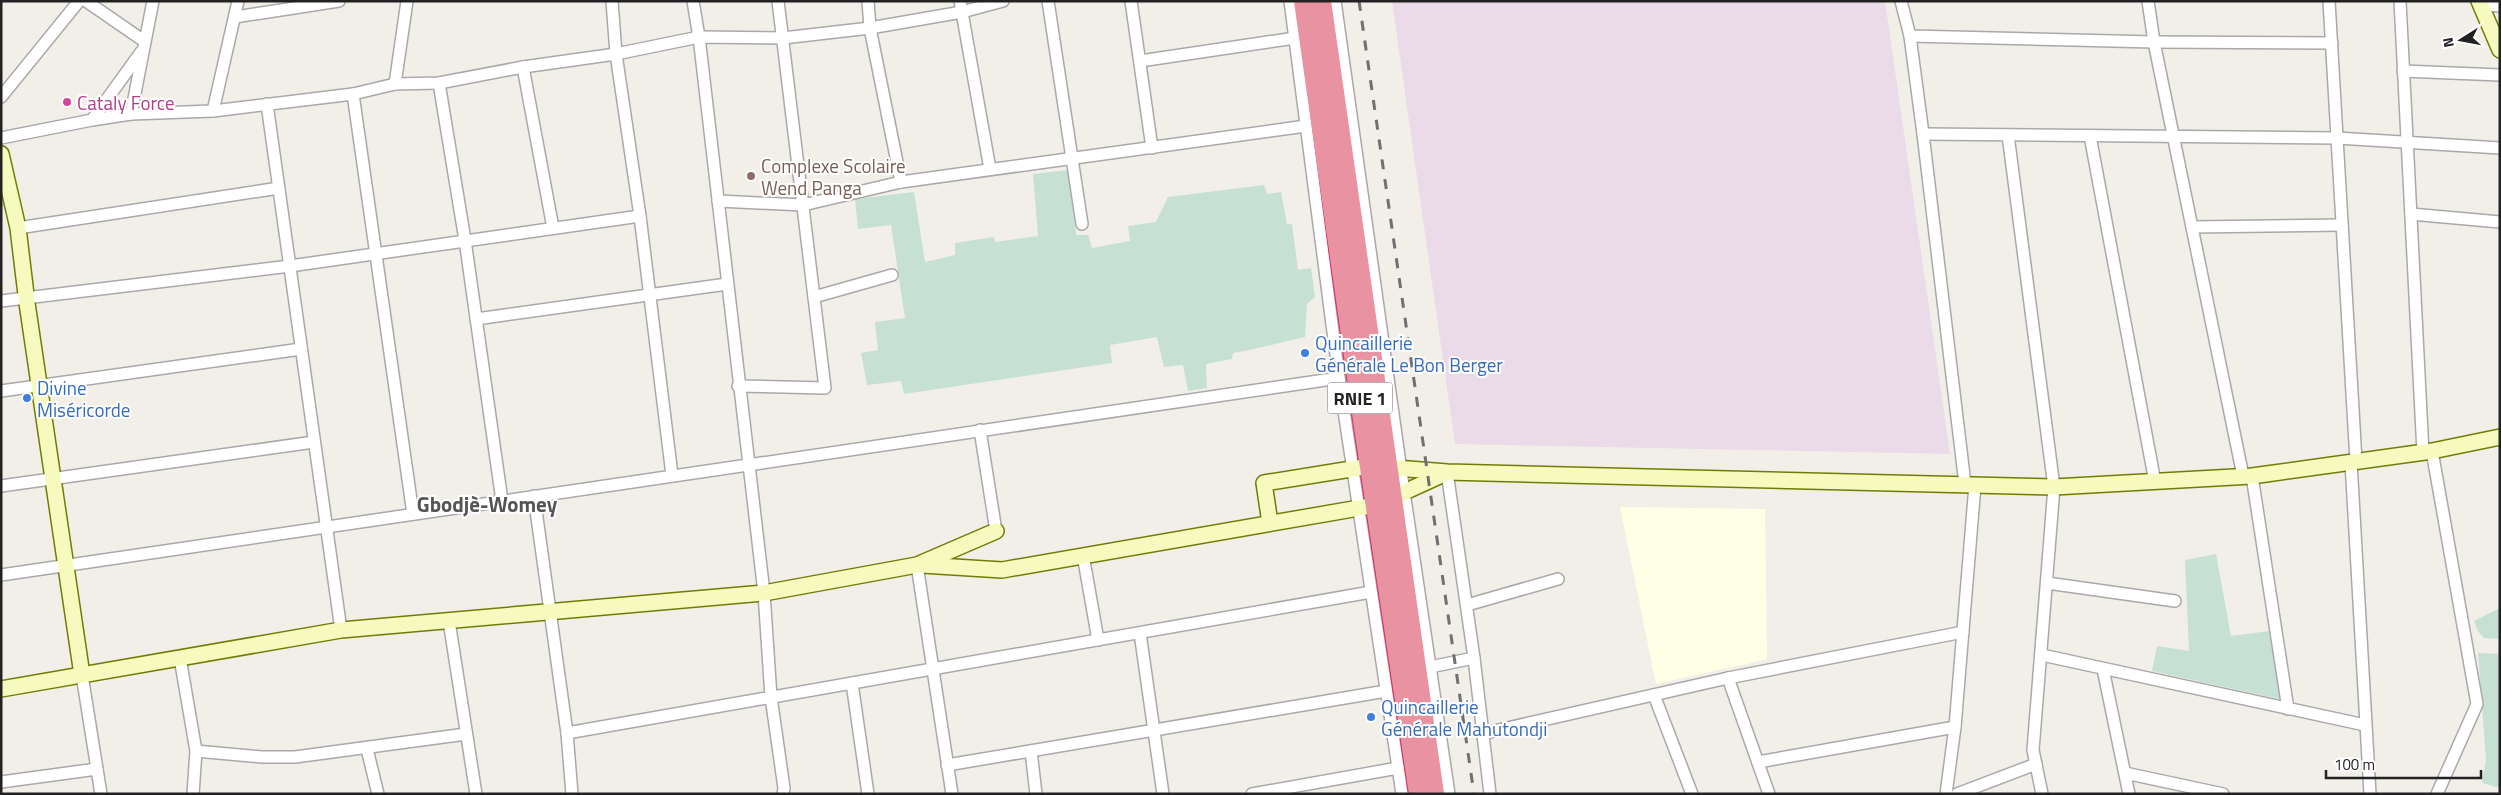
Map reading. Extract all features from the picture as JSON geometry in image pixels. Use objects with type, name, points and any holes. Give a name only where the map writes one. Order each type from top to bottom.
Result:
[{"type":"highway","name":"RNIE 1","points":[[1304,1],[1378,468]]},
{"type":"highway","name":"RNIE 1","points":[[1321,1],[1419,794]]},
{"type":"highway","name":"RNIE 1","points":[[1382,501],[1434,794]]},
{"type":"street","points":[[1,97],[79,1]]},
{"type":"street","points":[[86,1],[143,46]]},
{"type":"street","points":[[131,114],[153,1]]},
{"type":"street","points":[[213,111],[238,1]]},
{"type":"street","points":[[234,17],[339,1]]},
{"type":"street","points":[[395,84],[408,1]]},
{"type":"street","points":[[612,1],[616,54],[640,216],[672,475]]},
{"type":"street","points":[[692,1],[699,37],[738,386],[764,593],[771,697],[784,788],[783,794]]},
{"type":"street","points":[[738,386],[825,388],[778,1]]},
{"type":"street","points":[[868,1],[870,28],[901,182]]},
{"type":"street","points":[[1,138],[131,114],[213,111],[353,94],[395,84],[439,83],[523,67],[616,54],[699,37],[782,38],[870,28],[961,7],[1003,1]]},
{"type":"street","points":[[1048,1],[1082,224]]},
{"type":"street","points":[[1131,1],[1152,148]]},
{"type":"street","points":[[1290,1],[1339,378],[1378,468]]},
{"type":"street","points":[[1335,1],[1382,501],[1430,667],[1449,794]]},
{"type":"street","points":[[1901,1],[1910,36],[1970,484],[1963,632],[1955,727],[1946,794]]},
{"type":"street","points":[[2148,1],[2154,42],[2173,136],[2248,476],[2288,709]]},
{"type":"street","points":[[2329,1],[2370,794]]},
{"type":"street","points":[[2400,1],[2410,214],[2427,452],[2477,704],[2437,794]]},
{"type":"street","points":[[2480,3],[2500,6]]},
{"type":"street","points":[[2480,3],[2500,50]]},
{"type":"street","points":[[961,7],[990,168]]},
{"type":"street","points":[[1910,36],[2154,42],[2332,43]]},
{"type":"street","points":[[1140,61],[1295,38]]},
{"type":"street","points":[[92,120],[143,46]]},
{"type":"street","points":[[523,67],[553,228]]},
{"type":"street","points":[[2403,71],[2500,75]]},
{"type":"street","points":[[439,83],[466,240],[502,501]]},
{"type":"street","points":[[353,94],[413,514]]},
{"type":"street","points":[[267,104],[341,630]]},
{"type":"street","points":[[718,201],[803,206],[901,182],[1073,156],[1152,148],[1306,126]]},
{"type":"street","points":[[1923,134],[2337,138],[2500,148]]},
{"type":"street","points":[[2008,135],[2054,487],[2033,750],[2042,794]]},
{"type":"street","points":[[2090,136],[2155,482]]},
{"type":"street","points":[[1,154],[18,228],[26,298],[101,794]]},
{"type":"street","points":[[18,228],[279,188]]},
{"type":"street","points":[[2410,214],[2500,222]]},
{"type":"street","points":[[1,301],[290,266],[640,216]]},
{"type":"street","points":[[2192,226],[2342,225]]},
{"type":"street","points":[[814,297],[892,275]]},
{"type":"street","points":[[476,318],[727,284]]},
{"type":"street","points":[[1,391],[301,349]]},
{"type":"street","points":[[1,575],[980,430],[1114,413],[1339,378]]},
{"type":"street","points":[[1,689],[341,630],[764,593],[917,565],[996,530],[980,430]]},
{"type":"street","points":[[1270,523],[1264,483],[1378,468],[1447,472],[2054,487],[2248,476],[2427,452],[2500,437]]},
{"type":"street","points":[[1,486],[314,442]]},
{"type":"street","points":[[917,565],[1002,570],[1270,523],[1382,501],[1447,472]]},
{"type":"street","points":[[1447,472],[1467,605],[1490,794]]},
{"type":"street","points":[[534,496],[567,733],[572,794]]},
{"type":"street","points":[[1382,501],[1371,592],[1402,794]]},
{"type":"street","points":[[1083,555],[1098,640]]},
{"type":"street","points":[[917,565],[952,794]]},
{"type":"street","points":[[1467,605],[1558,578]]},
{"type":"street","points":[[2047,583],[2175,601]]},
{"type":"street","points":[[567,733],[1371,592]]},
{"type":"street","points":[[449,621],[476,794]]},
{"type":"street","points":[[1482,734],[1728,678],[1963,632]]},
{"type":"street","points":[[1140,633],[1163,794]]},
{"type":"street","points":[[2042,655],[2365,726]]},
{"type":"street","points":[[180,658],[196,751],[193,794]]},
{"type":"street","points":[[1430,667],[1474,658]]},
{"type":"street","points":[[2103,669],[2129,794]]},
{"type":"street","points":[[1728,678],[1769,794]]},
{"type":"street","points":[[852,683],[868,794]]},
{"type":"street","points":[[947,765],[1386,691]]},
{"type":"street","points":[[1654,695],[1692,794]]},
{"type":"street","points":[[1758,762],[1955,727]]},
{"type":"street","points":[[196,751],[262,757],[287,757],[466,734]]},
{"type":"street","points":[[367,748],[378,794]]},
{"type":"street","points":[[1031,751],[1036,794]]},
{"type":"street","points":[[1957,794],[2036,764]]},
{"type":"street","points":[[1252,794],[1398,768]]},
{"type":"street","points":[[1,782],[97,769]]},
{"type":"street","points":[[369,794],[372,770]]},
{"type":"street","points":[[2125,773],[2223,794]]},
{"type":"shaded area","points":[[1392,1],[1885,1],[1950,454],[1455,444]]},
{"type":"shaded area","points":[[1068,170],[1076,235],[1088,235],[1092,248],[1130,241],[1128,226],[1156,222],[1168,197],[1264,185],[1267,194],[1281,192],[1287,224],[1292,224],[1298,270],[1311,268],[1315,297],[1307,304],[1305,337],[1233,353],[1232,359],[1206,364],[1207,388],[1188,391],[1183,365],[1164,367],[1157,337],[1110,345],[1112,363],[904,394],[901,381],[867,385],[861,353],[878,350],[875,322],[905,318],[891,225],[858,229],[855,199],[914,192],[925,262],[955,255],[955,243],[994,237],[995,242],[1038,236],[1033,174]]},
{"type":"shaded area","points":[[1620,507],[1765,509],[1767,659],[1656,684]]},
{"type":"shaded area","points":[[2216,554],[2231,636],[2269,631],[2280,699],[2152,671],[2157,646],[2189,651],[2185,560]]},
{"type":"shaded area","points":[[2500,608],[2500,639],[2484,638],[2478,631],[2474,621]]},
{"type":"shaded area","points":[[2478,653],[2500,654],[2500,788],[2482,783],[2486,760]]},
{"type":"railway","points":[[1359,1],[1474,794]]},
{"type":"place","name":"Cataly Force","points":[[67,102]]},
{"type":"place","name":"Complexe Scolaire Wend Panga","points":[[751,176]]},
{"type":"place","name":"Quincaillerie Générale Le Bon Berger","points":[[1305,353]]},
{"type":"place","name":"Divine Miséricorde","points":[[27,398]]},
{"type":"place","name":"Quincaillerie Générale Mahutondji","points":[[1371,717]]},
{"type":"district","name":"Gbodjè-Womey","points":[[487,504]]}]
